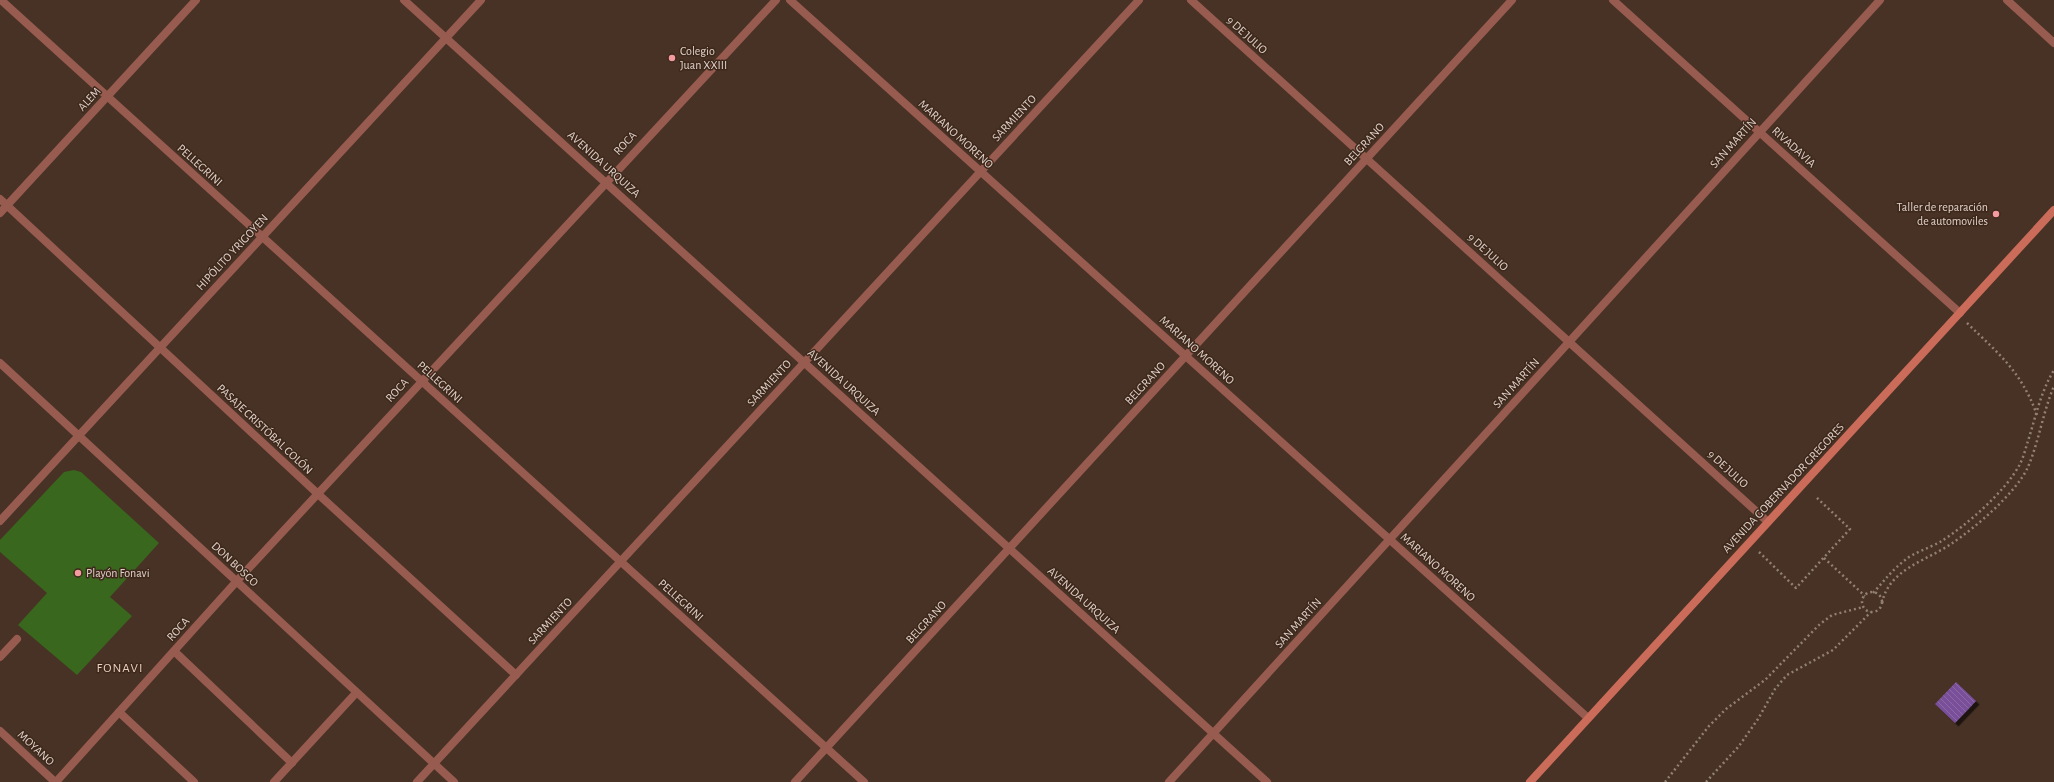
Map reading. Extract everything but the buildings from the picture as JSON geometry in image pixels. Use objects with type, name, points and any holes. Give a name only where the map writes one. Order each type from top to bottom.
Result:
[{"type":"main road","name":"AVENIDA GOBERNADOR GREGORES","points":[[1530,782],[2054,210]]},
{"type":"street","name":"PELLEGRINI","points":[[1,0],[864,782]]},
{"type":"street","name":"ALEM","points":[[0,213],[196,0]]},
{"type":"street","name":"AVENIDA URQUIZA","points":[[404,0],[1266,782]]},
{"type":"street","name":"HIPÓLITO YRIGOYEN","points":[[0,522],[481,0]]},
{"type":"street","name":"ROCA","points":[[55,782],[236,582],[605,182],[776,0]]},
{"type":"street","name":"MARIANO MORENO","points":[[790,0],[1588,718]]},
{"type":"street","name":"SARMIENTO","points":[[417,782],[1139,0]]},
{"type":"street","name":"9 DE JULIO","points":[[1191,0],[1768,522]]},
{"type":"street","name":"BELGRANO","points":[[795,782],[1512,0]]},
{"type":"street","name":"RIVADAVIA","points":[[1613,0],[1960,313]]},
{"type":"street","name":"SAN MARTÍN","points":[[1169,782],[1880,0]]},
{"type":"street","points":[[2007,0],[2054,43]]},
{"type":"street","name":"PASAJE CRISTÓBAL COLÓN","points":[[0,199],[318,494],[516,675]]},
{"type":"street","name":"DON BOSCO","points":[[0,363],[454,782]]},
{"type":"street","points":[[0,657],[17,639]]},
{"type":"street","points":[[174,651],[292,762]]},
{"type":"street","points":[[274,782],[356,692]]},
{"type":"street","points":[[119,712],[194,782]]},
{"type":"street","name":"MOYANO","points":[[0,731],[55,782]]},
{"type":"path","points":[[1967,322],[2010,364],[2029,393],[2037,415]]},
{"type":"path","points":[[1871,612],[1866,611],[1863,607],[1862,601],[1865,596],[1873,593],[1891,571],[1906,558],[1941,541],[1967,522],[2008,481],[2020,464],[2037,415],[2046,383],[2054,370]]},
{"type":"path","points":[[1706,782],[1739,746],[1758,719],[1775,689],[1787,675],[1833,650],[1871,612],[1880,609],[1884,593],[1896,577],[1911,565],[1928,558],[1972,528],[1988,514],[2014,486],[2027,468],[2054,386]]},
{"type":"path","points":[[1759,552],[1796,588],[1850,529],[1815,496]]},
{"type":"path","points":[[1824,558],[1865,596]]},
{"type":"path","points":[[1873,593],[1878,595],[1882,602]]},
{"type":"path","points":[[1665,782],[1709,726],[1726,709],[1765,680],[1820,624],[1832,615],[1863,607]]},
{"type":"green space","name":"Playón Fonavi","points":[[74,470],[81,472],[159,543],[110,597],[132,616],[77,675],[18,625],[47,593],[0,552],[0,540],[64,472]]},
{"type":"place","name":"Colegio Juan XXIII","points":[[672,58]]},
{"type":"place","name":"Taller de reparación de automoviles","points":[[1996,214]]},
{"type":"place","name":"Playón Fonavi","points":[[78,573]]},
{"type":"district","name":"FONAVI","points":[[120,668]]}]
